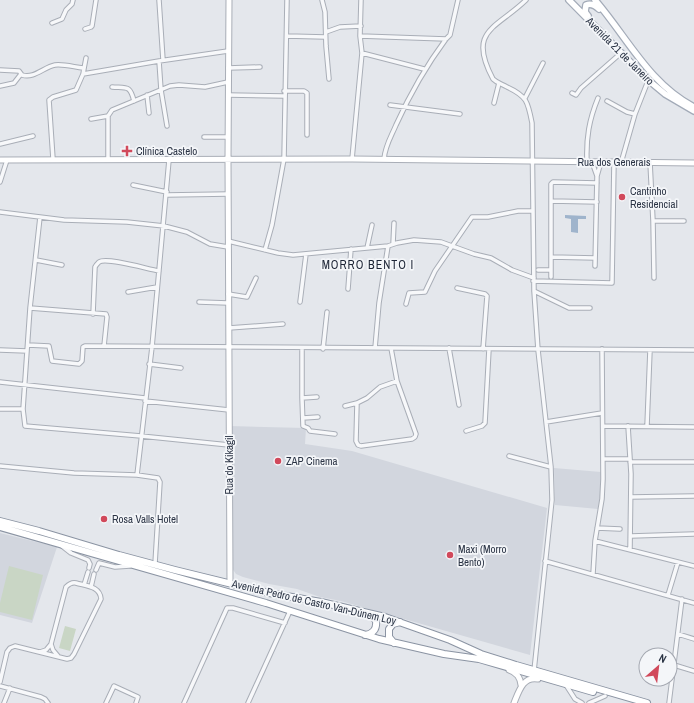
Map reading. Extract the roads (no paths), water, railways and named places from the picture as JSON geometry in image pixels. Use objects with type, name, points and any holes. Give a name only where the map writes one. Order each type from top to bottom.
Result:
[{"type":"highway","name":"Avenida Pedro de Castro Van-Dúnem Loy","points":[[0,521],[119,555],[269,593],[321,602],[402,623],[450,640],[481,654],[534,671],[647,703]]},
{"type":"highway","name":"Avenida Pedro de Castro Van-Dúnem Loy","points":[[0,527],[135,565],[396,643],[454,656],[479,659],[554,682],[632,703]]},
{"type":"highway","points":[[364,634],[372,633],[377,626],[375,618],[369,614]]},
{"type":"highway","points":[[396,643],[389,638],[388,629],[393,624],[402,623]]},
{"type":"main road","name":"Avenida 21 de Janeiro","points":[[569,0],[648,81],[665,94],[694,111]]},
{"type":"main road","name":"Avenida 21 de Janeiro","points":[[595,0],[626,42],[662,85],[694,107]]},
{"type":"main road","points":[[620,51],[587,15],[584,8],[586,5],[589,4],[596,6],[626,42]]},
{"type":"street","points":[[52,23],[62,19],[66,10],[72,5],[73,0]]},
{"type":"street","points":[[85,29],[91,28],[92,26],[96,0]]},
{"type":"street","points":[[159,0],[161,90],[167,126]]},
{"type":"street","name":"Rua do Kikagil","points":[[229,0],[228,347],[230,582]]},
{"type":"street","points":[[265,250],[272,225],[284,159],[284,90],[287,0]]},
{"type":"street","points":[[322,0],[325,12],[325,34],[329,79]]},
{"type":"street","points":[[352,159],[362,53],[360,26],[362,0]]},
{"type":"street","points":[[384,159],[386,146],[404,107],[424,69],[451,31],[458,0]]},
{"type":"street","points":[[526,0],[519,7],[496,23],[487,34],[483,42],[482,51],[493,79],[525,98],[528,104],[532,123],[534,290],[538,350],[551,466],[552,500],[534,671]]},
{"type":"street","points":[[287,36],[325,34],[340,27],[360,26]]},
{"type":"street","points":[[360,36],[446,39]]},
{"type":"street","points":[[572,92],[576,95],[587,82],[620,51]]},
{"type":"street","points":[[83,74],[228,52]]},
{"type":"street","points":[[362,53],[424,69]]},
{"type":"street","points":[[52,159],[49,100],[52,96],[76,90],[83,74],[86,58]]},
{"type":"street","points":[[525,98],[543,63]]},
{"type":"street","points":[[0,70],[18,70],[24,76],[33,75],[56,65],[83,68]]},
{"type":"street","points":[[228,68],[260,67]]},
{"type":"street","points":[[0,86],[14,83],[21,74]]},
{"type":"street","points":[[620,162],[634,114],[648,81]]},
{"type":"street","points":[[108,159],[108,116],[112,110],[134,100],[174,86],[205,87],[228,82]]},
{"type":"street","points":[[494,103],[499,83]]},
{"type":"street","points":[[112,87],[129,88],[134,100]]},
{"type":"street","points":[[284,90],[304,91],[307,93],[307,135]]},
{"type":"street","points":[[147,95],[149,113]]},
{"type":"street","points":[[228,95],[284,96]]},
{"type":"street","points":[[597,173],[589,162],[586,141],[591,114],[598,98]]},
{"type":"street","points":[[608,101],[627,112],[634,114]]},
{"type":"street","points":[[390,105],[460,114]]},
{"type":"street","points":[[91,119],[108,116]]},
{"type":"street","points":[[0,144],[33,136]]},
{"type":"street","points":[[204,137],[228,137]]},
{"type":"street","points":[[0,182],[2,159]]},
{"type":"street","name":"Rua dos Generais","points":[[2,159],[384,159],[533,162],[694,162]]},
{"type":"street","points":[[137,475],[152,346],[169,160]]},
{"type":"street","points":[[595,266],[597,173],[601,162]]},
{"type":"street","points":[[0,212],[82,222],[127,222],[164,226],[187,232],[210,244],[228,244],[293,254],[388,246],[414,240],[426,240],[441,242],[474,254],[491,258],[512,270],[534,279],[612,283],[614,162]]},
{"type":"street","points":[[650,162],[654,278]]},
{"type":"street","points":[[551,277],[552,183],[597,183]]},
{"type":"street","points":[[133,185],[167,193],[228,194]]},
{"type":"street","points":[[551,201],[596,202]]},
{"type":"street","points":[[406,304],[409,293],[425,292],[435,271],[472,217],[488,217],[518,211],[532,211]]},
{"type":"street","points":[[40,217],[30,308],[23,409],[25,426],[229,445]]},
{"type":"street","points":[[653,221],[684,221]]},
{"type":"street","points":[[393,244],[394,223]]},
{"type":"street","points":[[367,248],[372,225]]},
{"type":"street","points":[[375,348],[378,310],[388,246]]},
{"type":"street","points":[[348,289],[351,249]]},
{"type":"street","points":[[300,302],[306,254]]},
{"type":"street","points":[[551,257],[595,258]]},
{"type":"street","points":[[36,260],[62,265]]},
{"type":"street","points":[[93,314],[95,267],[100,261],[113,261],[158,271]]},
{"type":"street","points":[[538,270],[551,270]]},
{"type":"street","points":[[228,294],[247,297],[256,278]]},
{"type":"street","points":[[128,292],[157,287]]},
{"type":"street","points":[[457,288],[488,296],[484,349]]},
{"type":"street","points":[[534,290],[569,308],[590,308]]},
{"type":"street","points":[[199,302],[228,303]]},
{"type":"street","points":[[30,308],[106,315],[104,346]]},
{"type":"street","points":[[324,349],[327,312]]},
{"type":"street","points":[[228,328],[283,324]]},
{"type":"street","points":[[28,345],[49,346],[52,361],[79,364],[82,361],[84,346],[324,349],[449,348],[538,350],[694,350]]},
{"type":"street","points":[[302,348],[303,426],[308,428],[310,431],[335,434]]},
{"type":"street","points":[[357,403],[356,441],[358,445],[360,446],[414,439],[416,434],[397,381],[391,348]]},
{"type":"street","points":[[449,348],[459,405]]},
{"type":"street","points":[[466,431],[483,426],[485,423],[489,349]]},
{"type":"street","points":[[593,574],[595,541],[602,492],[602,349]]},
{"type":"street","points":[[0,350],[27,351]]},
{"type":"street","points":[[647,426],[650,350]]},
{"type":"street","points":[[150,364],[181,368]]},
{"type":"street","points":[[345,406],[357,403],[367,398],[380,387],[397,381]]},
{"type":"street","points":[[0,382],[229,410]]},
{"type":"street","points":[[302,398],[317,397]]},
{"type":"street","points":[[0,409],[23,409]]},
{"type":"street","points":[[546,422],[602,413]]},
{"type":"street","points":[[303,418],[318,417]]},
{"type":"street","points":[[603,426],[694,426]]},
{"type":"street","points":[[628,426],[631,497],[630,549]]},
{"type":"street","points":[[509,456],[551,466]]},
{"type":"street","points":[[603,459],[694,462]]},
{"type":"street","points":[[0,466],[74,473],[155,477],[160,482],[155,564]]},
{"type":"street","points":[[631,497],[694,496]]},
{"type":"street","points":[[597,528],[620,529]]},
{"type":"street","points":[[631,536],[694,534]]},
{"type":"street","points":[[595,541],[694,566]]},
{"type":"street","points":[[58,543],[70,553],[88,560],[90,564],[84,585]]},
{"type":"street","points":[[545,561],[694,603]]},
{"type":"street","points":[[668,595],[678,562]]},
{"type":"street","points":[[90,587],[99,564],[115,567],[135,565]]},
{"type":"street","points":[[0,682],[7,652],[10,648],[15,646],[68,659],[71,658],[101,599],[99,591],[73,582],[66,587],[51,644],[46,650],[40,652]]},
{"type":"street","points":[[676,647],[682,599]]},
{"type":"street","points":[[184,703],[227,608],[230,607],[285,623]]},
{"type":"street","points":[[248,703],[290,611]]},
{"type":"street","points":[[678,634],[694,639]]},
{"type":"street","points":[[51,644],[53,650],[58,656]]},
{"type":"street","points":[[500,666],[517,675],[520,678],[521,685]]},
{"type":"street","points":[[678,666],[694,671]]},
{"type":"street","points":[[514,703],[521,685],[527,680],[534,678],[554,682]]},
{"type":"street","points":[[566,685],[580,703]]},
{"type":"street","points":[[0,686],[41,697],[48,703]]},
{"type":"street","points":[[106,703],[114,686],[138,697],[136,703]]},
{"type":"street","points":[[669,703],[671,687]]},
{"type":"street","points":[[4,703],[10,688]]},
{"type":"street","points":[[589,703],[606,696]]},
{"type":"water","points":[[565,215],[586,216],[586,219],[578,219],[578,233],[571,232],[571,219],[565,218]]},
{"type":"place","name":"Clínica Castelo","points":[[127,151]]},
{"type":"place","name":"Cantinho Residencial","points":[[622,197]]},
{"type":"place","name":"ZAP Cinema","points":[[278,461]]},
{"type":"place","name":"Rosa Valls Hotel","points":[[104,519]]},
{"type":"place","name":"Maxi (Morro Bento)","points":[[450,555]]},
{"type":"district","name":"MORRO BENTO I","points":[[368,265]]}]
